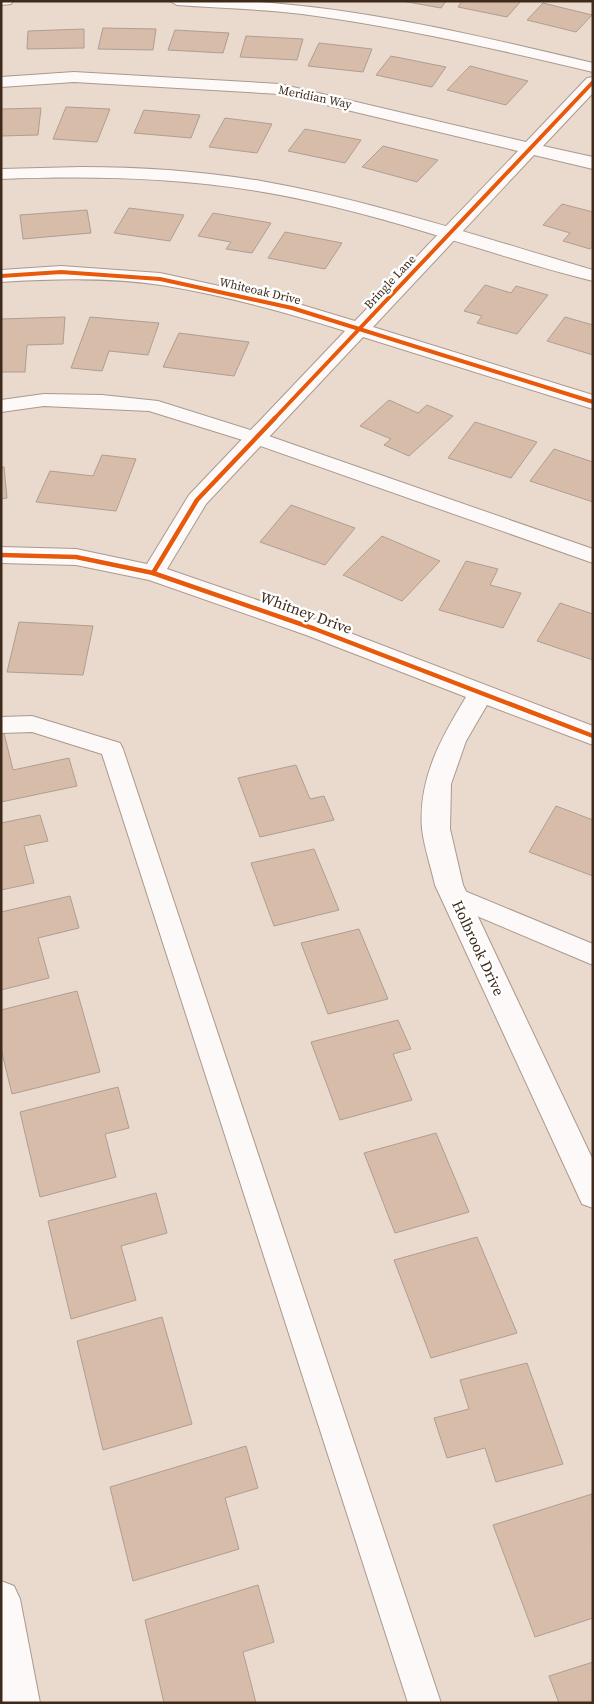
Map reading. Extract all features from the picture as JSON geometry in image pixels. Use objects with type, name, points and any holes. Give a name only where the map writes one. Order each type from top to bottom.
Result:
[{"type":"street","name":"Meridian Way","points":[[1,82],[74,77],[280,89],[593,162]]},
{"type":"street","name":"Bringle Lane","points":[[153,573],[197,500],[593,82]]},
{"type":"street","name":"Whiteoak Drive","points":[[1,276],[61,272],[160,279],[292,308],[593,402]]},
{"type":"street","name":"Whitney Drive","points":[[1,555],[76,557],[153,573],[315,629],[593,736]]},
{"type":"street","name":"Holbrook Drive","points":[[481,694],[453,740],[438,784],[436,829],[450,885],[593,1194]]},
{"type":"street","points":[[1,1599],[21,1703]]},
{"type":"lane","points":[[1,1],[6,1]]},
{"type":"lane","points":[[177,1],[300,10],[411,27],[496,44],[593,68]]},
{"type":"lane","points":[[1,174],[133,172],[212,179],[272,188],[362,209],[593,276]]},
{"type":"lane","points":[[1,406],[44,400],[102,401],[151,405],[256,438],[593,556]]},
{"type":"lane","points":[[1,725],[32,724],[112,749],[425,1703]]},
{"type":"lane","points":[[455,896],[593,955]]},
{"type":"building","points":[[402,1],[446,1],[441,8]]},
{"type":"building","points":[[462,1],[521,1],[507,17],[458,7]]},
{"type":"building","points":[[543,3],[592,15],[576,32],[527,20]]},
{"type":"building","points":[[103,28],[156,29],[153,50],[98,49]]},
{"type":"building","points":[[84,29],[84,48],[27,49],[28,31]]},
{"type":"building","points":[[175,30],[229,33],[223,53],[168,50]]},
{"type":"building","points":[[246,36],[303,39],[297,60],[240,57]]},
{"type":"building","points":[[319,43],[372,49],[363,72],[308,66]]},
{"type":"building","points":[[391,56],[446,67],[432,87],[376,75]]},
{"type":"building","points":[[470,66],[528,81],[506,105],[447,90]]},
{"type":"building","points":[[66,107],[110,109],[97,142],[53,139]]},
{"type":"building","points":[[41,108],[38,135],[1,136],[1,109]]},
{"type":"building","points":[[144,110],[200,115],[191,138],[134,133]]},
{"type":"building","points":[[225,118],[272,124],[257,153],[209,147]]},
{"type":"building","points":[[305,129],[361,140],[345,163],[288,151]]},
{"type":"building","points":[[383,146],[438,160],[417,182],[362,167]]},
{"type":"building","points":[[562,204],[593,212],[593,246],[590,249],[563,241],[570,233],[543,225]]},
{"type":"building","points":[[129,208],[184,215],[170,241],[114,233]]},
{"type":"building","points":[[87,210],[91,233],[23,239],[20,215]]},
{"type":"building","points":[[213,213],[271,223],[252,253],[226,249],[231,242],[198,236]]},
{"type":"building","points":[[285,232],[342,243],[325,269],[268,258]]},
{"type":"building","points":[[485,285],[511,293],[516,286],[548,295],[517,334],[477,323],[482,316],[464,311]]},
{"type":"building","points":[[65,317],[63,344],[27,345],[25,372],[1,372],[1,319]]},
{"type":"building","points":[[90,317],[159,323],[148,355],[109,351],[102,371],[71,368]]},
{"type":"building","points":[[565,317],[593,325],[593,355],[547,341]]},
{"type":"building","points":[[179,333],[249,342],[234,376],[163,367]]},
{"type":"building","points":[[389,400],[418,413],[427,405],[453,416],[409,456],[384,445],[391,439],[360,426]]},
{"type":"building","points":[[475,422],[537,442],[511,478],[448,458]]},
{"type":"building","points":[[554,449],[593,462],[593,502],[530,481]]},
{"type":"building","points":[[102,455],[136,459],[116,511],[36,502],[50,471],[93,476]]},
{"type":"building","points":[[1,467],[4,467],[7,498],[1,499]]},
{"type":"building","points":[[291,505],[355,528],[325,565],[260,542]]},
{"type":"building","points":[[382,536],[440,561],[402,601],[343,575]]},
{"type":"building","points":[[466,561],[498,569],[490,585],[521,593],[503,628],[439,610]]},
{"type":"building","points":[[560,603],[593,614],[593,660],[537,641]]},
{"type":"building","points":[[19,622],[93,626],[83,675],[7,672]]},
{"type":"building","points":[[1,733],[4,733],[13,770],[69,758],[77,786],[1,802]]},
{"type":"building","points":[[296,765],[310,799],[324,796],[334,820],[260,837],[238,778]]},
{"type":"building","points":[[556,806],[593,820],[593,876],[529,852]]},
{"type":"building","points":[[40,815],[48,841],[24,846],[34,883],[1,890],[1,823]]},
{"type":"building","points":[[314,849],[339,910],[274,926],[251,863]]},
{"type":"building","points":[[70,896],[79,928],[38,938],[49,978],[1,990],[1,912]]},
{"type":"building","points":[[359,929],[388,999],[328,1014],[301,943]]},
{"type":"building","points":[[77,991],[100,1072],[12,1094],[1,1049],[1,1010]]},
{"type":"building","points":[[398,1020],[411,1049],[393,1054],[412,1100],[340,1120],[311,1042]]},
{"type":"building","points":[[118,1087],[129,1128],[105,1134],[116,1177],[40,1197],[20,1112]]},
{"type":"building","points":[[436,1133],[469,1212],[395,1233],[364,1153]]},
{"type":"building","points":[[156,1193],[167,1233],[121,1246],[136,1300],[71,1319],[48,1221]]},
{"type":"building","points":[[477,1237],[517,1333],[431,1358],[394,1260]]},
{"type":"building","points":[[162,1317],[192,1424],[103,1450],[77,1341]]},
{"type":"building","points":[[527,1363],[563,1464],[496,1482],[485,1448],[447,1458],[434,1418],[469,1409],[460,1380]]},
{"type":"building","points":[[246,1446],[258,1488],[225,1498],[239,1549],[133,1581],[110,1487]]},
{"type":"building","points":[[592,1494],[593,1618],[535,1637],[493,1525]]},
{"type":"building","points":[[258,1585],[274,1642],[243,1652],[256,1703],[164,1703],[145,1620]]},
{"type":"building","points":[[593,1662],[593,1703],[559,1703],[549,1676]]},
{"type":"cycle path","points":[[153,573],[197,500],[593,82]]},
{"type":"cycle path","points":[[1,276],[61,272],[160,279],[292,308],[593,402]]},
{"type":"cycle path","points":[[1,555],[76,557],[153,573],[315,629],[593,736]]}]
